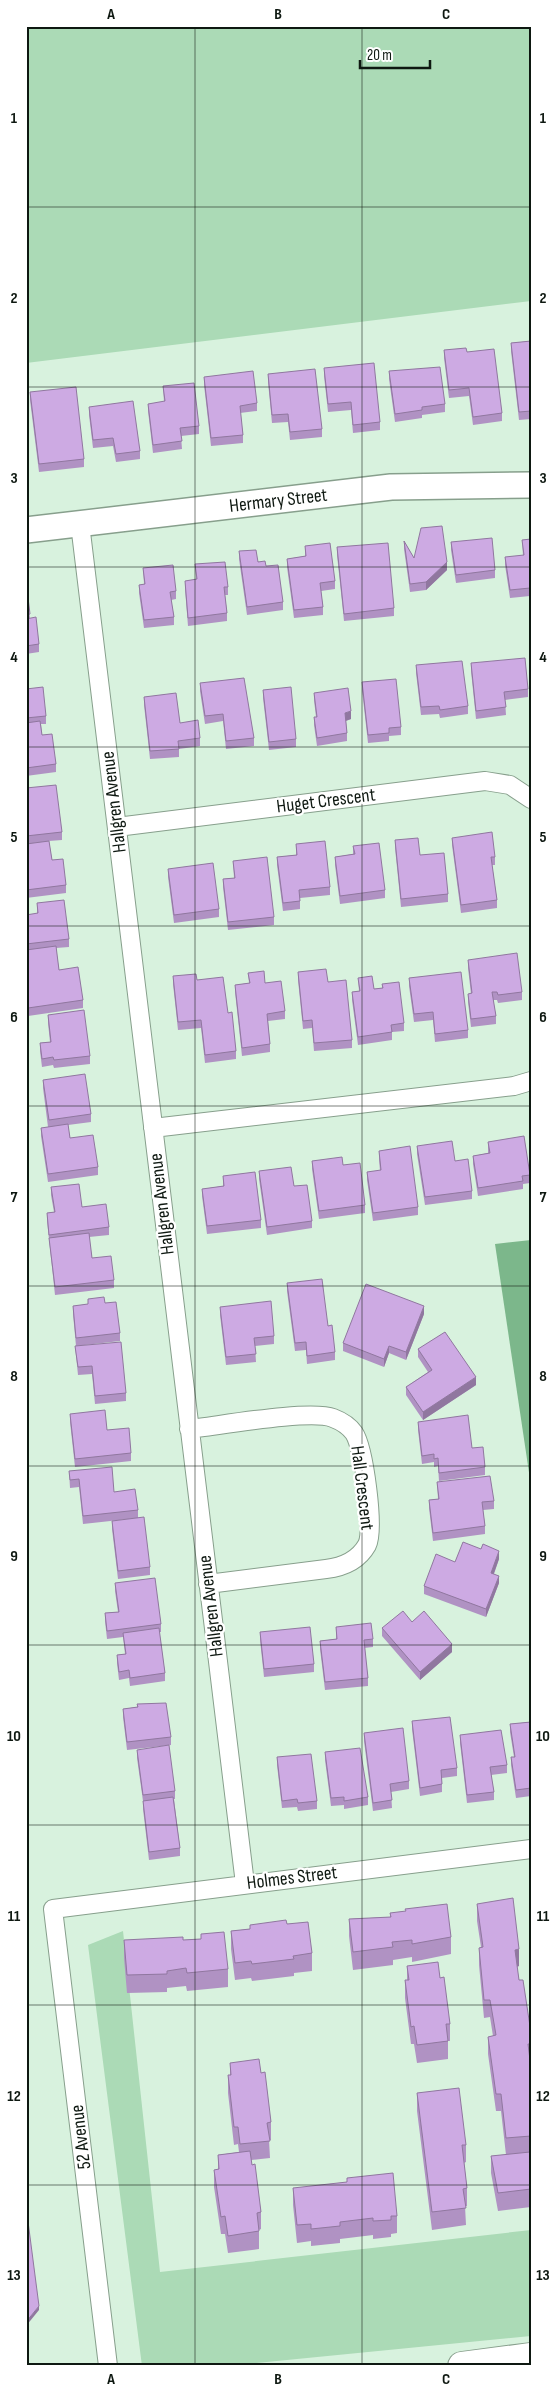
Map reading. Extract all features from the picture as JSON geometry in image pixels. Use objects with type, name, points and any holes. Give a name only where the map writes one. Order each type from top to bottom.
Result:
[{"type":"main road","points":[[462,2366],[531,2357]]},
{"type":"street","name":"Hermary Street","points":[[26,530],[391,487],[531,485]]},
{"type":"street","name":"Hallgren Avenue","points":[[80,524],[245,1884]]},
{"type":"street","name":"Huget Crescent","points":[[117,827],[484,781],[497,781],[510,785],[531,799]]},
{"type":"street","points":[[153,1128],[514,1086],[531,1082]]},
{"type":"street","name":"Hall Crescent","points":[[190,1429],[304,1415],[332,1417],[348,1426],[358,1440],[370,1518],[368,1544],[355,1560],[345,1565],[208,1584]]},
{"type":"street","name":"Holmes Street","points":[[53,1909],[531,1849]]},
{"type":"street","name":"52 Avenue","points":[[53,1909],[108,2366]]},
{"type":"green space","points":[[26,26],[531,26],[531,301],[26,363]]},
{"type":"green space","points":[[531,1240],[531,1486],[495,1244]]},
{"type":"green space","points":[[123,1931],[160,2272],[531,2230],[531,2336],[225,2366],[142,2366],[88,1945]]},
{"type":"building","points":[[531,341],[531,411],[519,412],[511,343]]},
{"type":"building","points":[[466,348],[467,352],[494,349],[502,413],[473,417],[469,388],[449,390],[444,350]]},
{"type":"building","points":[[374,363],[380,422],[353,425],[351,402],[328,404],[324,368]]},
{"type":"building","points":[[440,367],[445,404],[422,407],[422,410],[395,414],[389,371]]},
{"type":"building","points":[[315,369],[322,429],[290,432],[288,414],[272,415],[268,374]]},
{"type":"building","points":[[253,371],[257,403],[240,406],[243,435],[211,438],[204,377]]},
{"type":"building","points":[[194,383],[199,426],[180,428],[182,441],[153,445],[148,404],[165,401],[163,386]]},
{"type":"building","points":[[76,387],[84,459],[39,464],[30,392]]},
{"type":"building","points":[[133,401],[140,451],[116,454],[113,438],[93,440],[89,407]]},
{"type":"building","points":[[442,526],[447,562],[426,582],[410,584],[404,541],[414,558],[421,528]]},
{"type":"building","points":[[492,538],[495,570],[456,575],[451,542]]},
{"type":"building","points":[[531,539],[531,591],[530,588],[510,590],[505,557],[524,555],[522,540]]},
{"type":"building","points":[[330,543],[335,581],[320,583],[323,607],[294,610],[287,559],[306,556],[305,546]]},
{"type":"building","points":[[388,543],[394,608],[344,614],[337,547]]},
{"type":"building","points":[[256,550],[258,562],[265,561],[266,566],[278,565],[283,602],[247,607],[239,551]]},
{"type":"building","points":[[225,562],[228,587],[224,587],[227,613],[188,618],[185,581],[197,579],[195,564]]},
{"type":"building","points":[[173,565],[176,591],[170,592],[174,617],[144,620],[139,585],[145,584],[143,568]]},
{"type":"building","points":[[26,581],[30,614],[26,615]]},
{"type":"building","points":[[36,617],[39,644],[26,646],[26,619]]},
{"type":"building","points":[[525,658],[528,689],[504,692],[506,707],[476,711],[471,663]]},
{"type":"building","points":[[462,661],[468,706],[440,710],[439,706],[421,707],[416,665]]},
{"type":"building","points":[[244,678],[254,738],[226,741],[223,714],[205,716],[200,683]]},
{"type":"building","points":[[396,679],[401,727],[389,728],[389,733],[368,735],[362,682]]},
{"type":"building","points":[[43,687],[46,716],[26,718],[26,689]]},
{"type":"building","points":[[291,687],[296,739],[269,742],[263,690]]},
{"type":"building","points":[[348,688],[351,711],[345,713],[347,733],[317,738],[314,717],[317,717],[314,693]]},
{"type":"building","points":[[176,693],[180,723],[198,720],[200,738],[178,741],[179,749],[150,751],[144,697]]},
{"type":"building","points":[[40,721],[42,735],[52,734],[56,764],[26,768],[26,723]]},
{"type":"building","points":[[56,785],[62,832],[26,836],[26,788]]},
{"type":"building","points":[[492,832],[495,857],[491,857],[497,900],[461,905],[452,838]]},
{"type":"building","points":[[418,838],[420,855],[444,853],[448,894],[401,899],[395,840]]},
{"type":"building","points":[[49,841],[52,860],[63,859],[66,885],[26,890],[26,844]]},
{"type":"building","points":[[325,841],[330,887],[299,890],[300,901],[283,903],[277,857],[297,855],[296,844]]},
{"type":"building","points":[[379,843],[385,890],[340,896],[335,857],[355,854],[353,846]]},
{"type":"building","points":[[267,857],[274,917],[228,922],[223,879],[235,878],[233,861]]},
{"type":"building","points":[[213,863],[219,909],[174,915],[168,869]]},
{"type":"building","points":[[64,900],[69,939],[26,944],[26,915],[38,913],[37,903]]},
{"type":"building","points":[[56,946],[59,970],[78,967],[83,1000],[28,1008],[26,996],[26,950]]},
{"type":"building","points":[[517,953],[522,992],[498,995],[497,992],[492,992],[496,1016],[471,1019],[468,994],[472,993],[468,960]]},
{"type":"building","points":[[326,969],[328,982],[346,980],[352,1040],[314,1043],[312,1020],[303,1021],[298,972]]},
{"type":"building","points":[[264,971],[265,983],[281,981],[285,1011],[267,1014],[270,1044],[242,1048],[235,985],[250,983],[248,973]]},
{"type":"building","points":[[461,972],[468,1030],[435,1034],[433,1012],[414,1014],[409,978]]},
{"type":"building","points":[[196,974],[197,980],[223,977],[228,1013],[232,1012],[236,1051],[205,1055],[201,1020],[178,1022],[173,976]]},
{"type":"building","points":[[372,976],[374,989],[383,988],[382,984],[399,982],[404,1023],[391,1025],[392,1032],[358,1037],[352,992],[360,991],[358,978]]},
{"type":"building","points":[[84,1010],[90,1056],[54,1060],[53,1057],[42,1059],[40,1043],[51,1042],[48,1015]]},
{"type":"building","points":[[85,1074],[91,1114],[49,1120],[43,1080]]},
{"type":"building","points":[[68,1124],[70,1138],[93,1135],[98,1167],[48,1174],[41,1128]]},
{"type":"building","points":[[524,1136],[530,1175],[522,1176],[523,1181],[478,1188],[473,1156],[490,1153],[488,1142]]},
{"type":"building","points":[[452,1141],[455,1161],[468,1159],[472,1191],[425,1197],[417,1146]]},
{"type":"building","points":[[410,1146],[418,1207],[373,1213],[367,1172],[381,1170],[379,1151]]},
{"type":"building","points":[[342,1157],[343,1165],[360,1163],[365,1205],[319,1211],[312,1161]]},
{"type":"building","points":[[291,1167],[294,1186],[307,1185],[312,1221],[267,1227],[259,1171]]},
{"type":"building","points":[[255,1172],[261,1220],[207,1226],[202,1189],[224,1186],[223,1176]]},
{"type":"building","points":[[79,1184],[82,1207],[106,1204],[109,1227],[49,1235],[47,1213],[55,1212],[51,1187]]},
{"type":"building","points":[[89,1233],[92,1258],[111,1256],[114,1280],[55,1287],[49,1238]]},
{"type":"building","points":[[322,1279],[328,1326],[332,1325],[335,1352],[307,1356],[306,1342],[295,1343],[287,1283]]},
{"type":"building","points":[[366,1284],[424,1306],[406,1352],[389,1346],[384,1359],[343,1343]]},
{"type":"building","points":[[104,1297],[105,1303],[116,1302],[120,1333],[76,1338],[73,1306],[88,1304],[88,1299]]},
{"type":"building","points":[[271,1301],[274,1336],[254,1338],[256,1354],[226,1357],[220,1307]]},
{"type":"building","points":[[445,1332],[476,1377],[423,1412],[406,1387],[432,1370],[418,1349]]},
{"type":"building","points":[[121,1342],[126,1393],[95,1396],[92,1366],[78,1367],[75,1346]]},
{"type":"building","points":[[105,1410],[107,1430],[129,1428],[131,1453],[75,1459],[70,1414]]},
{"type":"building","points":[[468,1415],[472,1448],[483,1447],[485,1467],[439,1473],[438,1458],[434,1459],[434,1454],[422,1456],[418,1422]]},
{"type":"building","points":[[112,1467],[114,1492],[135,1489],[138,1510],[83,1516],[79,1479],[70,1480],[69,1471]]},
{"type":"building","points":[[490,1476],[494,1501],[482,1502],[485,1526],[433,1533],[429,1500],[439,1499],[437,1482]]},
{"type":"building","points":[[144,1517],[150,1567],[118,1571],[112,1521]]},
{"type":"building","points":[[463,1542],[481,1549],[483,1544],[499,1551],[491,1573],[499,1576],[486,1609],[424,1586],[436,1554],[455,1562]]},
{"type":"building","points":[[155,1578],[161,1624],[107,1631],[105,1613],[119,1612],[115,1583]]},
{"type":"building","points":[[403,1611],[412,1622],[424,1611],[452,1644],[420,1672],[382,1628]]},
{"type":"building","points":[[371,1623],[373,1639],[364,1640],[368,1678],[325,1682],[320,1641],[337,1639],[336,1627]]},
{"type":"building","points":[[310,1627],[314,1664],[264,1669],[260,1632]]},
{"type":"building","points":[[159,1628],[165,1673],[130,1678],[129,1670],[119,1672],[117,1655],[126,1654],[123,1633]]},
{"type":"building","points":[[166,1703],[171,1737],[127,1742],[123,1709],[138,1707],[137,1704]]},
{"type":"building","points":[[450,1717],[457,1768],[441,1770],[442,1784],[420,1788],[412,1721]]},
{"type":"building","points":[[531,1722],[531,1788],[516,1790],[511,1757],[515,1757],[510,1724]]},
{"type":"building","points":[[403,1728],[409,1781],[390,1784],[392,1800],[373,1803],[364,1733]]},
{"type":"building","points":[[501,1730],[507,1765],[490,1767],[494,1792],[467,1795],[460,1735]]},
{"type":"building","points":[[169,1745],[175,1791],[143,1795],[137,1750]]},
{"type":"building","points":[[360,1748],[368,1797],[344,1801],[344,1797],[331,1798],[325,1752]]},
{"type":"building","points":[[311,1754],[317,1801],[298,1803],[297,1799],[282,1801],[277,1757]]},
{"type":"building","points":[[173,1797],[180,1848],[149,1852],[143,1801]]},
{"type":"building","points":[[513,1898],[519,1949],[515,1950],[519,1980],[523,1980],[531,2033],[531,2044],[528,2044],[531,2068],[531,2136],[506,2138],[501,2094],[496,2094],[488,2037],[496,2035],[490,2000],[484,2000],[479,1948],[483,1947],[477,1904]]},
{"type":"building","points":[[447,1904],[451,1937],[412,1944],[412,1940],[392,1942],[393,1947],[353,1952],[349,1919],[391,1917],[390,1913],[406,1911],[405,1909]]},
{"type":"building","points":[[286,1920],[287,1924],[308,1922],[312,1953],[293,1956],[294,1959],[252,1964],[251,1961],[235,1963],[231,1931],[250,1929],[250,1925]]},
{"type":"building","points":[[224,1932],[228,1969],[187,1973],[186,1968],[167,1971],[167,1974],[127,1975],[124,1940],[183,1937],[183,1940],[201,1939],[201,1934]]},
{"type":"building","points":[[438,1962],[440,1978],[444,1977],[450,2024],[446,2024],[448,2041],[417,2045],[414,2026],[411,2027],[405,1980],[409,1980],[407,1966]]},
{"type":"building","points":[[259,2059],[261,2073],[265,2072],[271,2122],[267,2123],[270,2141],[240,2144],[238,2127],[234,2127],[228,2075],[231,2075],[230,2063]]},
{"type":"building","points":[[459,2088],[466,2145],[462,2145],[467,2188],[463,2189],[466,2208],[432,2212],[417,2093]]},
{"type":"building","points":[[530,2150],[531,2189],[498,2193],[491,2156],[530,2152]]},
{"type":"building","points":[[250,2151],[252,2165],[255,2164],[261,2212],[257,2213],[259,2231],[228,2236],[225,2216],[221,2217],[214,2170],[219,2169],[218,2155]]},
{"type":"building","points":[[393,2173],[397,2216],[391,2216],[391,2220],[373,2221],[373,2218],[340,2222],[340,2226],[311,2229],[311,2224],[297,2225],[293,2188],[347,2182],[347,2178]]},
{"type":"building","points":[[26,2206],[39,2306],[26,2322]]}]
